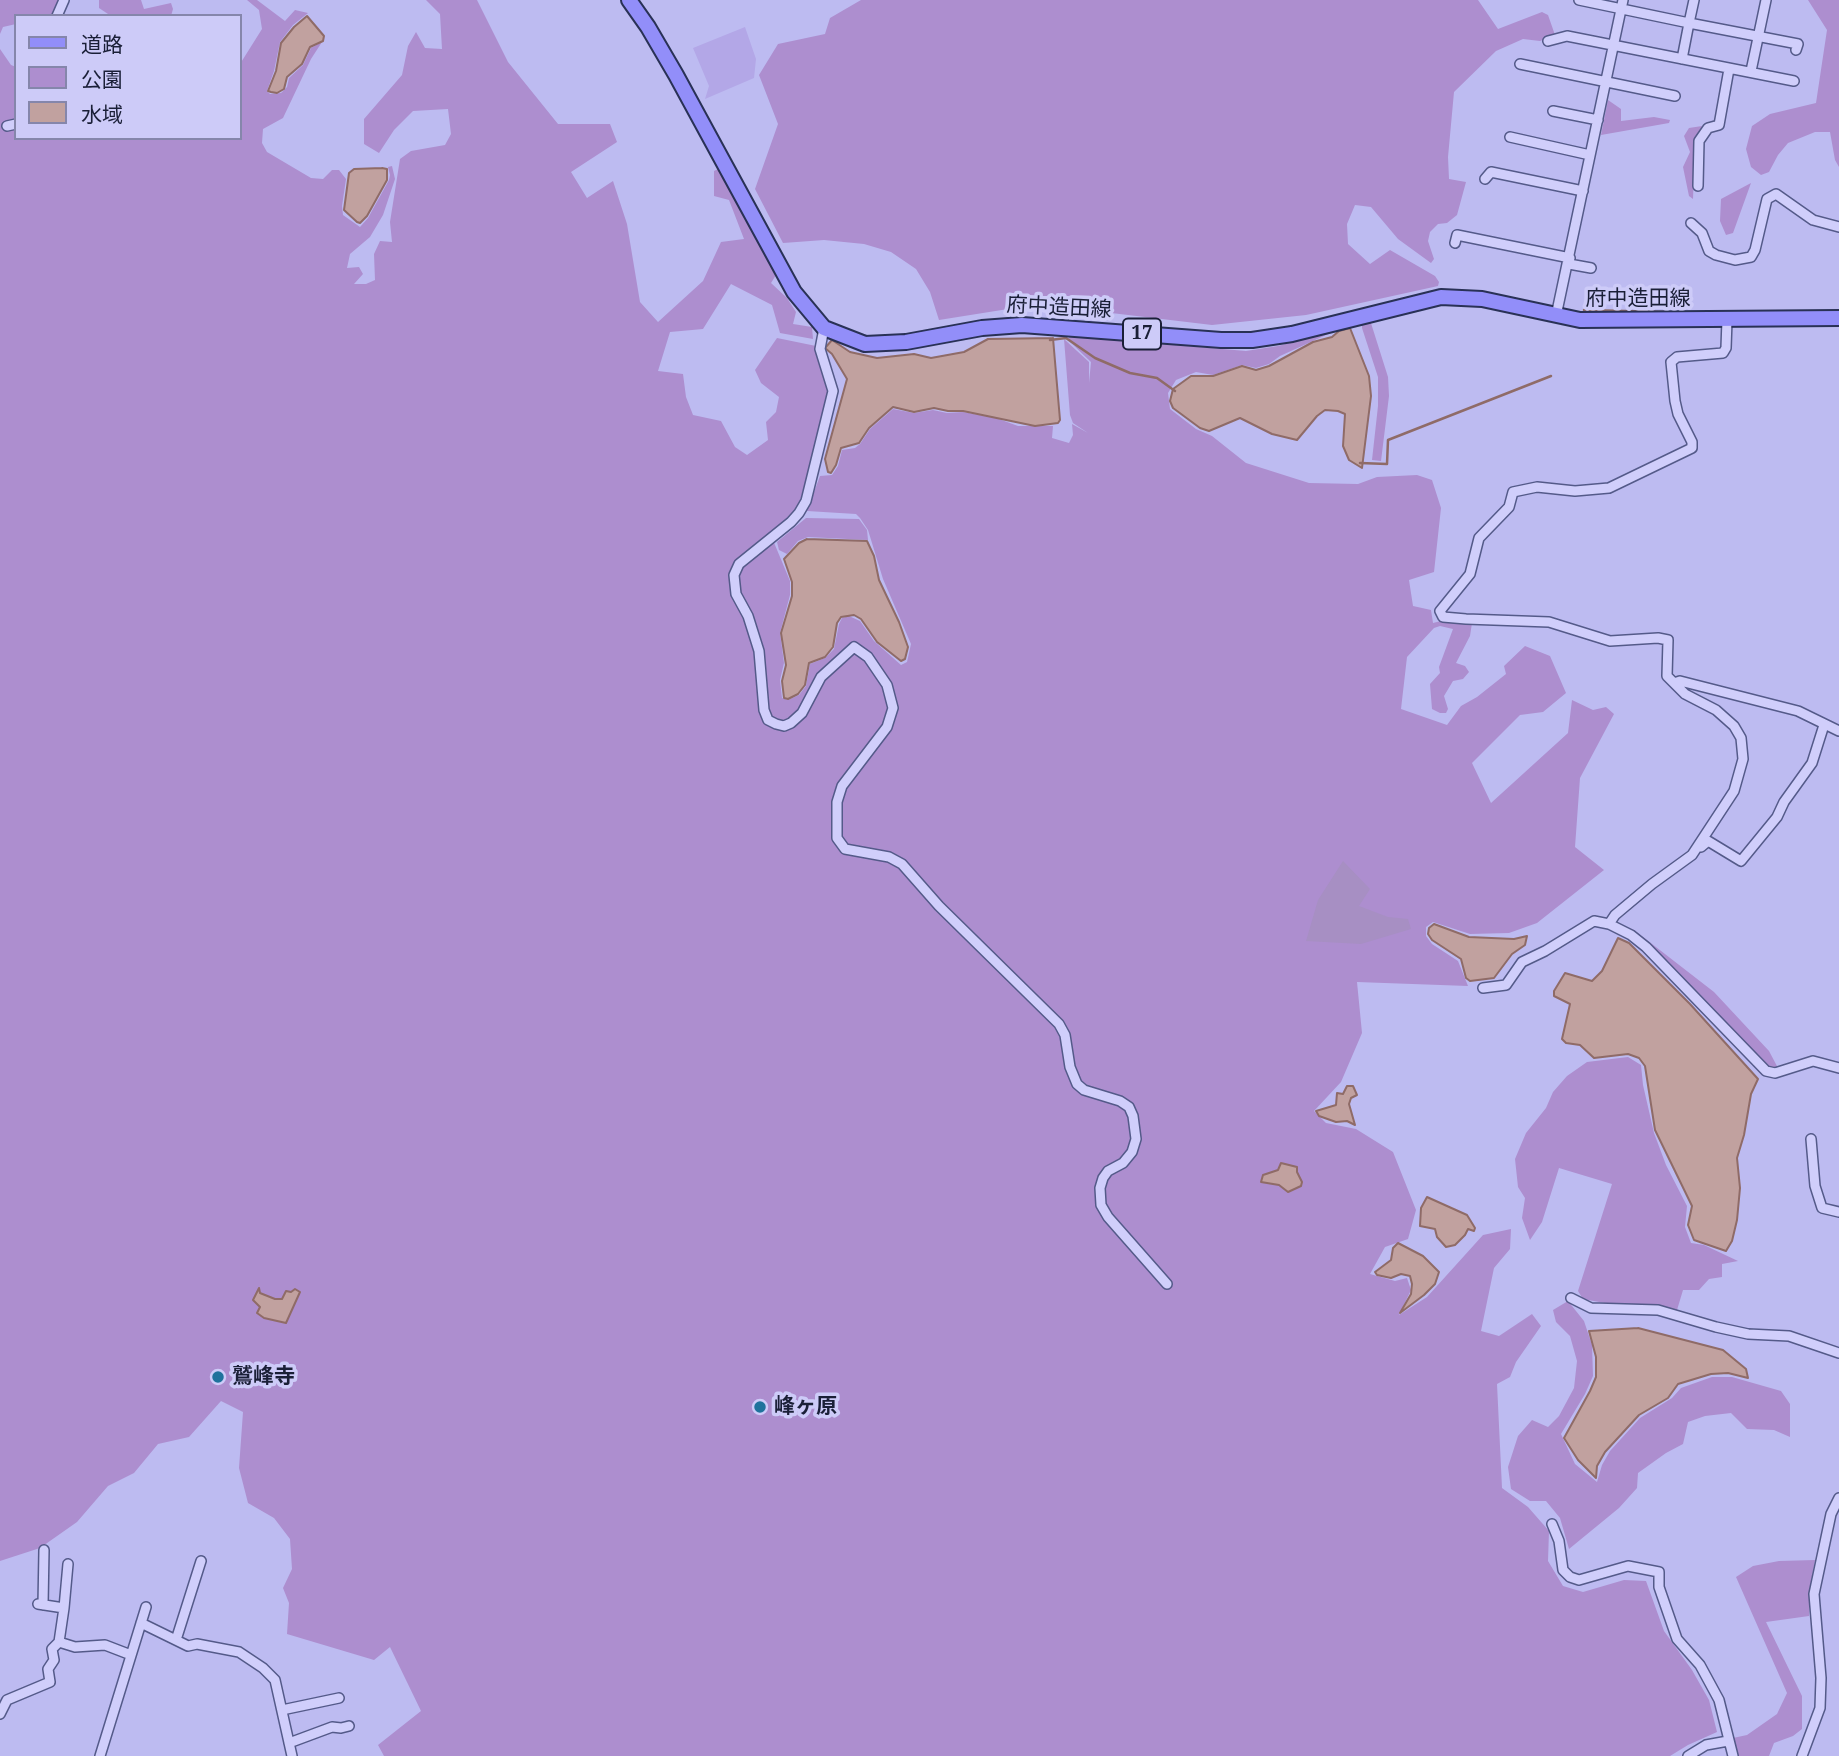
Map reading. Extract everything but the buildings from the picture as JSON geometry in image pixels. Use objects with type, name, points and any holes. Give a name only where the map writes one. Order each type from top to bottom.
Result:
[{"type":"main road","name":"府中造田線","points":[[629,0],[676,75],[794,292],[824,328],[841,337],[865,344],[906,342],[982,328],[1022,325],[1252,340],[1292,334],[1441,297],[1482,299],[1556,316],[1601,321],[1839,316]]},
{"type":"street","points":[[1579,0],[1622,4],[1689,23],[1798,44],[1796,50]]},
{"type":"street","points":[[1682,59],[1694,0]]},
{"type":"street","points":[[1751,71],[1766,0]]},
{"type":"street","points":[[1556,316],[1622,4]]},
{"type":"street","points":[[1548,41],[1567,36],[1794,81]]},
{"type":"street","points":[[1520,64],[1675,96]]},
{"type":"street","points":[[1698,186],[1699,141],[1707,128],[1719,125],[1729,69]]},
{"type":"street","points":[[1553,111],[1598,120]]},
{"type":"street","points":[[1510,136],[1590,155]]},
{"type":"street","points":[[1485,179],[1491,172],[1583,191]]},
{"type":"street","points":[[1691,223],[1702,233],[1709,251],[1735,260],[1751,257],[1758,240],[1767,199],[1776,194],[1813,220],[1839,227]]},
{"type":"street","points":[[1454,243],[1457,235],[1591,268]]},
{"type":"street","points":[[1692,855],[1734,791],[1743,752],[1741,738],[1734,726],[1716,710],[1685,694],[1667,676],[1668,640],[1658,638],[1610,641],[1549,622],[1466,620],[1443,617],[1440,611],[1470,574],[1479,538],[1509,507],[1513,492],[1537,487],[1575,491],[1609,488],[1692,448],[1692,442],[1678,414],[1671,362],[1677,357],[1723,353],[1726,348],[1727,320]]},
{"type":"street","points":[[824,328],[820,349],[834,391],[806,501],[790,522],[739,564],[734,575],[736,594],[748,616],[759,651],[764,710],[768,720],[776,724],[784,726],[791,723],[802,713],[821,677],[854,647],[867,657],[887,685],[893,708],[887,727],[842,786],[837,802],[837,838],[845,849],[889,857],[902,864],[939,906],[1059,1024],[1065,1035],[1070,1067],[1077,1084],[1084,1090],[1120,1101],[1129,1107],[1136,1139],[1132,1152],[1123,1163],[1108,1171],[1103,1178],[1101,1205],[1108,1217],[1167,1284]]},
{"type":"street","points":[[1674,684],[1680,681],[1798,711],[1839,731]]},
{"type":"street","points":[[1609,924],[1615,915],[1708,841],[1741,861],[1777,817],[1812,763],[1824,725]]},
{"type":"street","points":[[1483,988],[1506,985],[1522,962],[1594,921],[1609,924],[1631,935],[1646,947],[1766,1071],[1775,1073],[1813,1061],[1839,1068]]},
{"type":"street","points":[[1811,1139],[1815,1186],[1822,1208],[1839,1212]]},
{"type":"street","points":[[1571,1298],[1591,1308],[1658,1310],[1748,1334],[1789,1336],[1839,1353]]},
{"type":"street","points":[[1802,1756],[1820,1708],[1821,1678],[1814,1594],[1831,1514],[1839,1498]]},
{"type":"street","points":[[1552,1524],[1559,1541],[1563,1570],[1570,1577],[1579,1580],[1628,1566],[1659,1572],[1658,1587],[1677,1639],[1700,1665],[1719,1700],[1733,1756]]},
{"type":"street","points":[[44,1550],[41,1605],[64,1608]]},
{"type":"street","points":[[176,1640],[201,1561]]},
{"type":"street","points":[[0,1714],[3,1696],[50,1682],[48,1669],[54,1660],[52,1649],[59,1642],[68,1564]]},
{"type":"street","points":[[100,1756],[146,1607]]},
{"type":"street","points":[[141,1623],[188,1646],[197,1644],[239,1652],[263,1668],[275,1680],[292,1756]]},
{"type":"street","points":[[59,1642],[75,1647],[105,1645],[131,1655]]},
{"type":"street","points":[[282,1710],[339,1698]]},
{"type":"street","points":[[289,1743],[331,1727],[349,1726]]},
{"type":"street","points":[[1688,1756],[1706,1745],[1728,1741]]},
{"type":"shaded area","points":[[745,27],[756,59],[754,78],[705,99],[709,86],[693,48]]},
{"type":"shaded area","points":[[1343,861],[1370,889],[1359,906],[1388,917],[1408,919],[1411,929],[1361,944],[1306,941],[1318,900]]},
{"type":"green space","points":[[0,0],[59,0],[54,14],[14,14],[14,24],[3,27],[0,34]]},
{"type":"green space","points":[[99,0],[141,0],[144,9],[171,3],[173,9],[172,14],[108,14],[99,8]]},
{"type":"green space","points":[[247,0],[257,0],[285,21],[295,10],[308,13],[293,25],[280,42],[267,91],[270,94],[281,93],[287,87],[289,78],[303,65],[311,48],[322,42],[283,118],[263,129],[262,143],[267,152],[311,178],[323,179],[332,170],[339,170],[346,179],[343,215],[360,227],[389,180],[388,167],[392,166],[395,179],[383,215],[370,237],[350,254],[347,268],[359,267],[363,274],[354,284],[366,284],[375,280],[374,254],[380,241],[392,242],[390,222],[400,159],[411,151],[445,145],[451,134],[448,109],[413,111],[394,130],[379,153],[364,144],[364,119],[402,75],[408,46],[416,32],[425,48],[442,49],[440,14],[426,0],[477,0],[508,62],[558,124],[610,124],[617,142],[571,172],[587,198],[613,181],[627,224],[640,302],[658,322],[703,281],[721,242],[744,239],[729,200],[714,196],[714,171],[718,169],[776,275],[771,283],[787,298],[796,312],[793,324],[812,327],[813,339],[780,333],[772,305],[731,284],[703,329],[670,332],[658,371],[683,374],[686,397],[693,415],[721,421],[735,447],[747,455],[768,440],[766,422],[776,412],[779,397],[761,383],[755,370],[777,338],[816,346],[828,386],[828,401],[798,508],[770,533],[790,581],[790,595],[780,633],[784,663],[780,680],[782,698],[788,700],[799,695],[806,686],[810,664],[825,658],[834,649],[842,618],[849,616],[860,621],[874,641],[901,665],[907,662],[911,644],[883,579],[868,530],[856,514],[807,511],[820,476],[832,475],[838,466],[842,450],[855,448],[860,444],[870,429],[893,409],[914,413],[933,410],[963,412],[996,418],[1018,426],[1053,426],[1052,438],[1069,443],[1073,435],[1072,424],[1088,433],[1073,423],[1070,415],[1064,339],[1089,362],[1089,383],[1091,362],[1068,340],[1070,336],[1246,351],[1278,346],[1337,330],[1280,356],[1269,364],[1256,368],[1242,365],[1213,375],[1196,372],[1176,380],[1168,393],[1170,409],[1196,429],[1212,436],[1246,463],[1309,483],[1358,484],[1377,477],[1417,475],[1432,480],[1441,508],[1434,572],[1409,580],[1413,606],[1431,610],[1433,623],[1445,620],[1472,623],[1470,636],[1456,663],[1465,666],[1469,672],[1463,679],[1453,681],[1444,696],[1448,709],[1446,713],[1432,709],[1430,684],[1440,673],[1439,667],[1453,629],[1440,626],[1434,628],[1407,657],[1401,709],[1447,725],[1461,706],[1506,674],[1504,666],[1525,646],[1550,656],[1566,693],[1543,712],[1520,715],[1472,763],[1491,803],[1568,733],[1572,700],[1593,710],[1606,707],[1614,714],[1580,778],[1575,847],[1604,870],[1537,923],[1509,933],[1470,934],[1433,922],[1426,927],[1426,936],[1432,944],[1458,961],[1468,986],[1357,982],[1362,1033],[1341,1082],[1314,1111],[1326,1123],[1356,1129],[1393,1152],[1416,1210],[1408,1239],[1385,1247],[1370,1274],[1395,1281],[1407,1278],[1411,1290],[1399,1315],[1427,1297],[1483,1235],[1511,1229],[1510,1249],[1494,1268],[1481,1331],[1499,1336],[1532,1314],[1541,1326],[1516,1362],[1510,1377],[1497,1384],[1502,1488],[1528,1507],[1549,1531],[1548,1561],[1563,1586],[1583,1592],[1624,1580],[1646,1581],[1664,1631],[1692,1670],[1709,1700],[1717,1732],[1670,1756],[384,1756],[378,1745],[421,1711],[390,1647],[374,1660],[287,1634],[289,1603],[283,1588],[292,1569],[290,1539],[274,1518],[248,1503],[239,1468],[243,1412],[221,1401],[189,1437],[158,1444],[134,1473],[108,1486],[77,1522],[40,1548],[0,1561],[0,49],[14,66],[14,140],[242,140],[242,61],[262,29],[259,10]]},
{"type":"green space","points":[[861,0],[1478,0],[1498,29],[1542,12],[1548,15],[1555,35],[1540,41],[1523,39],[1496,51],[1454,92],[1448,157],[1449,179],[1466,182],[1457,215],[1447,223],[1438,224],[1430,232],[1428,241],[1434,259],[1431,263],[1398,239],[1371,207],[1355,205],[1347,224],[1348,244],[1370,264],[1390,250],[1435,276],[1439,282],[1438,286],[1306,315],[1212,325],[1103,312],[1008,309],[939,320],[930,292],[916,269],[891,252],[864,244],[824,240],[783,243],[755,189],[778,124],[759,75],[778,44],[825,34],[830,18]]},
{"type":"green space","points":[[1808,0],[1839,0],[1839,167],[1835,160],[1830,132],[1815,132],[1788,143],[1769,172],[1761,175],[1751,167],[1746,149],[1752,126],[1770,114],[1816,103],[1827,30]]},
{"type":"green space","points":[[1608,100],[1621,109],[1621,121],[1654,117],[1670,120],[1669,123],[1601,135]]},
{"type":"green space","points":[[1702,126],[1695,140],[1693,199],[1689,196],[1683,167],[1690,152],[1684,136],[1689,128]]},
{"type":"green space","points":[[1751,183],[1733,233],[1726,235],[1720,221],[1721,199]]},
{"type":"green space","points":[[1370,320],[1388,377],[1389,396],[1381,461],[1372,460],[1378,377],[1362,328],[1362,322]]},
{"type":"green space","points":[[806,518],[859,519],[867,530],[868,540],[808,537],[798,541],[787,554],[779,550],[777,542]]},
{"type":"green space","points":[[1626,927],[1634,930],[1714,992],[1769,1051],[1778,1068],[1762,1063],[1650,948]]},
{"type":"green space","points":[[1628,1057],[1641,1065],[1654,1133],[1666,1165],[1687,1206],[1685,1227],[1691,1243],[1704,1245],[1738,1261],[1722,1264],[1722,1277],[1709,1279],[1699,1290],[1683,1290],[1677,1310],[1621,1306],[1583,1299],[1578,1291],[1612,1184],[1559,1168],[1542,1222],[1530,1240],[1522,1218],[1525,1198],[1518,1187],[1515,1159],[1526,1133],[1567,1076],[1587,1062]]},
{"type":"green space","points":[[1568,1301],[1584,1321],[1592,1345],[1593,1376],[1561,1434],[1575,1464],[1597,1482],[1610,1451],[1640,1418],[1672,1398],[1681,1388],[1712,1377],[1732,1377],[1781,1391],[1790,1404],[1790,1437],[1774,1430],[1747,1429],[1731,1413],[1705,1416],[1688,1422],[1683,1444],[1638,1473],[1637,1488],[1619,1508],[1569,1549],[1560,1518],[1546,1501],[1530,1501],[1511,1489],[1508,1467],[1518,1436],[1532,1420],[1548,1427],[1559,1416],[1574,1388],[1577,1361],[1570,1336],[1556,1322],[1553,1310]]},
{"type":"green space","points":[[1815,1560],[1809,1616],[1766,1622],[1802,1696],[1802,1729],[1793,1736],[1774,1743],[1769,1756],[1737,1756],[1733,1738],[1747,1735],[1777,1714],[1787,1693],[1736,1577],[1753,1566],[1779,1561]]},
{"type":"water","points":[[307,16],[324,36],[323,41],[310,47],[302,64],[287,77],[284,89],[277,93],[268,91],[276,71],[281,43]]},
{"type":"water","points":[[354,169],[387,169],[387,180],[367,216],[360,223],[357,222],[344,210],[349,173]]},
{"type":"water","points":[[1350,328],[1369,376],[1371,396],[1362,468],[1349,460],[1343,446],[1345,414],[1338,411],[1325,410],[1297,440],[1272,434],[1240,418],[1209,431],[1200,428],[1173,408],[1170,401],[1173,389],[1191,376],[1213,376],[1242,366],[1256,370],[1269,366],[1313,342]]},
{"type":"water","points":[[1053,338],[1060,420],[1058,423],[1035,426],[963,411],[934,408],[914,412],[893,407],[869,428],[859,443],[841,448],[836,465],[831,473],[828,472],[825,459],[847,379],[832,354],[825,348],[832,340],[850,352],[877,358],[914,354],[931,358],[964,352],[988,339]]},
{"type":"water","points":[[807,539],[867,541],[874,556],[879,580],[908,647],[905,659],[901,661],[877,642],[861,619],[854,615],[841,617],[837,623],[833,647],[825,657],[809,663],[805,685],[798,694],[788,699],[784,698],[782,681],[786,665],[781,633],[792,596],[792,582],[784,559],[799,543]]},
{"type":"water","points":[[1434,924],[1469,937],[1514,939],[1527,936],[1525,945],[1512,954],[1494,978],[1470,981],[1466,978],[1461,959],[1432,940],[1428,934],[1429,928]]},
{"type":"water","points":[[1618,938],[1629,943],[1690,1004],[1758,1079],[1751,1094],[1737,1158],[1740,1188],[1737,1220],[1732,1241],[1726,1251],[1694,1240],[1688,1225],[1692,1206],[1655,1130],[1645,1066],[1639,1058],[1628,1054],[1594,1058],[1580,1045],[1566,1043],[1562,1039],[1570,1004],[1554,996],[1554,991],[1565,973],[1592,981],[1602,971]]},
{"type":"water","points":[[1347,1086],[1353,1086],[1357,1095],[1351,1098],[1349,1104],[1355,1125],[1319,1116],[1316,1111],[1336,1105],[1337,1093],[1343,1094]]},
{"type":"water","points":[[1281,1163],[1297,1167],[1301,1186],[1288,1192],[1279,1185],[1261,1182],[1263,1175],[1278,1170]]},
{"type":"water","points":[[1427,1197],[1467,1215],[1475,1228],[1474,1231],[1468,1229],[1455,1245],[1446,1247],[1437,1237],[1435,1229],[1420,1226],[1421,1208]]},
{"type":"water","points":[[1398,1243],[1423,1256],[1439,1272],[1435,1284],[1400,1313],[1411,1294],[1410,1276],[1401,1274],[1391,1278],[1377,1275],[1375,1272],[1391,1260],[1393,1248]]},
{"type":"water","points":[[259,1288],[260,1293],[275,1299],[282,1299],[286,1291],[295,1289],[300,1292],[286,1323],[264,1318],[257,1313],[260,1307],[253,1300]]},
{"type":"water","points":[[1638,1328],[1723,1350],[1746,1369],[1748,1378],[1728,1373],[1711,1374],[1678,1384],[1668,1398],[1639,1415],[1605,1452],[1597,1466],[1596,1478],[1578,1460],[1564,1438],[1596,1377],[1596,1357],[1589,1331]]},
{"type":"waterway","points":[[1584,310],[1667,312]]},
{"type":"waterway","points":[[1050,340],[1066,338],[1095,358],[1130,373],[1157,378],[1175,391]]},
{"type":"waterway","points":[[1360,463],[1387,464],[1388,440],[1551,376]]},
{"type":"place","name":"鷲峰寺","points":[[218,1377]]},
{"type":"place","name":"峰ヶ原","points":[[760,1407]]}]
